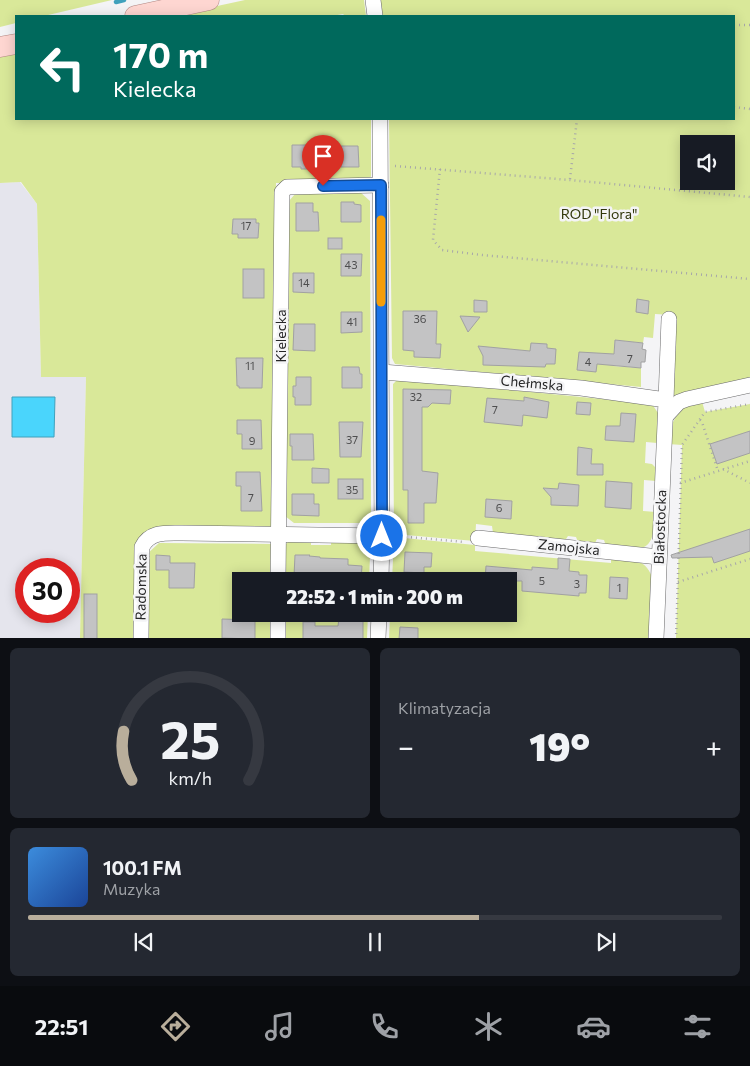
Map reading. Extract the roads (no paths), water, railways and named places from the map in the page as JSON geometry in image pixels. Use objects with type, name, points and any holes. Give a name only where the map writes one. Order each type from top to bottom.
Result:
[{"type":"main road","points":[[140,15],[209,0]]},
{"type":"main road","points":[[0,48],[15,44]]},
{"type":"street","points":[[373,0],[375,15]]},
{"type":"street","points":[[380,120],[382,372],[386,536],[382,572]]},
{"type":"street","name":"Kielecka","points":[[278,572],[282,192],[287,187],[381,185]]},
{"type":"street","points":[[666,416],[669,319]]},
{"type":"street","name":"Chełmska","points":[[382,372],[580,388],[666,400]]},
{"type":"street","points":[[666,416],[679,402],[687,399],[750,385]]},
{"type":"street","name":"Białostocka","points":[[656,638],[666,416]]},
{"type":"street","name":"Radomska","points":[[141,638],[142,547],[148,538],[161,533],[279,534]]},
{"type":"street","points":[[279,534],[386,536]]},
{"type":"street","name":"Zamojska","points":[[478,538],[659,557]]},
{"type":"street","points":[[278,622],[278,638]]},
{"type":"street","points":[[378,638],[379,622]]},
{"type":"water","points":[[12,397],[55,397],[54,437],[12,437]]},
{"type":"waterway","points":[[116,2],[124,0]]},
{"type":"park label","name":"ROD \"Flora\"","points":[[599,214]]}]
